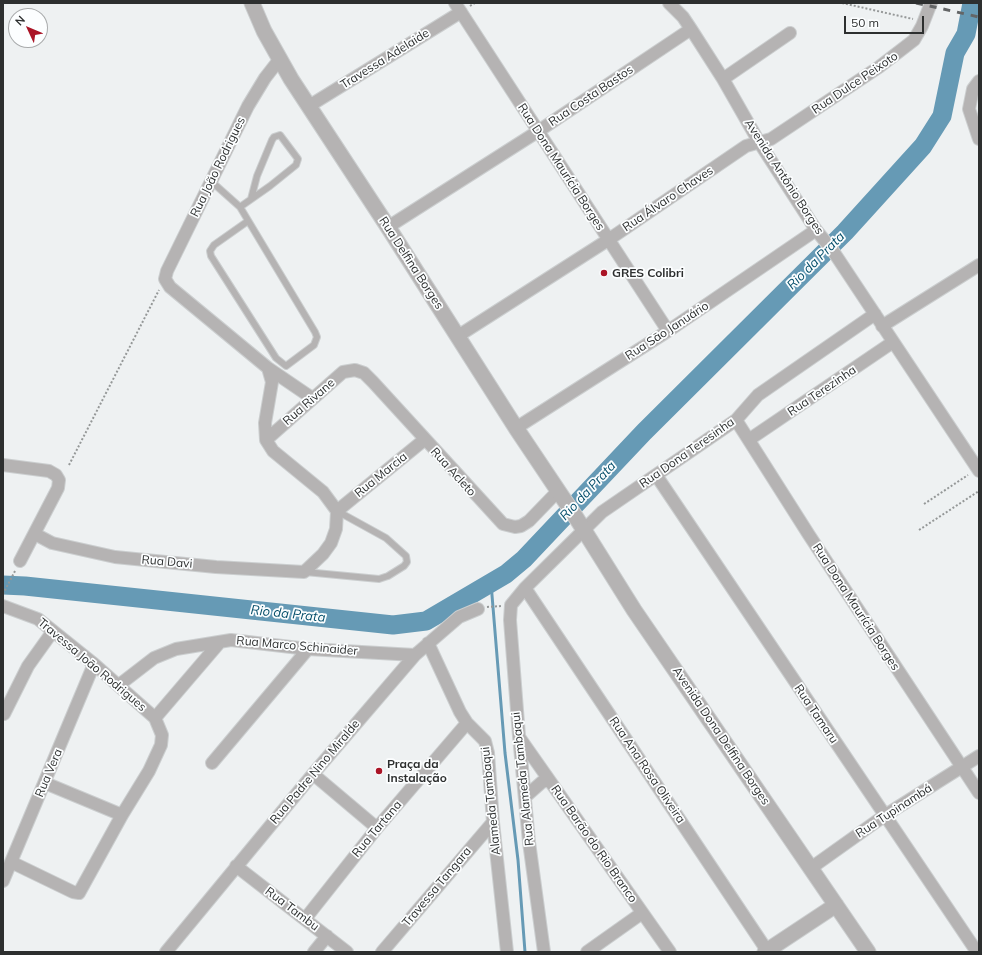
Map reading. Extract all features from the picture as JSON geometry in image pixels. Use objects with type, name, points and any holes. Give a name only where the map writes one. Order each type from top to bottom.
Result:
[{"type":"street","name":"Rua Delfina Borges","points":[[252,3],[279,60],[388,227],[516,428],[580,524]]},
{"type":"street","name":"Avenida Antônio Borges","points":[[669,3],[683,17],[691,29],[723,79],[759,142],[978,470]]},
{"type":"street","name":"Rua Dulce Peixoto","points":[[759,142],[771,139],[902,51],[914,40],[924,22],[931,3]]},
{"type":"street","name":"Travessa Adelaide","points":[[308,106],[458,7]]},
{"type":"street","name":"Rua Dona Maurícia Borges","points":[[458,7],[537,132],[668,331]]},
{"type":"street","name":"Rua Costa Bastos","points":[[388,227],[537,132],[691,29]]},
{"type":"street","points":[[723,79],[790,33]]},
{"type":"street","name":"Rua João Rodrigues","points":[[165,278],[167,271],[258,89],[279,60]]},
{"type":"street","points":[[979,81],[973,89],[968,109],[979,139]]},
{"type":"street","name":"Rua Álvaro Chaves","points":[[458,336],[608,240],[746,146],[759,142]]},
{"type":"street","name":"Rua Sāo Januário","points":[[516,428],[819,234]]},
{"type":"street","points":[[882,326],[979,265]]},
{"type":"street","points":[[165,278],[170,287],[268,368],[312,398]]},
{"type":"street","name":"Rua Dona Teresinha","points":[[506,605],[525,588],[580,524],[602,512],[736,420],[758,395],[875,314]]},
{"type":"street","name":"Rua Terezinha","points":[[750,439],[893,342]]},
{"type":"street","points":[[266,440],[265,423],[272,382],[268,368]]},
{"type":"street","name":"Rua Rivane","points":[[266,440],[343,372],[355,370]]},
{"type":"street","name":"Rua Acleto","points":[[355,370],[364,373],[373,382],[424,440],[503,524],[515,527],[525,523],[560,495]]},
{"type":"street","name":"Rua Dona Maurícia Borges","points":[[736,420],[750,439],[809,535],[979,793]]},
{"type":"street","name":"Rua Davi","points":[[266,440],[273,451],[323,492],[337,511]]},
{"type":"street","name":"Rua Marcia","points":[[337,511],[424,440]]},
{"type":"street","points":[[3,465],[49,471],[58,476],[58,488],[18,566]]},
{"type":"street","name":"Rua Tamaru","points":[[656,475],[976,952]]},
{"type":"street","points":[[304,572],[323,554],[331,543],[336,529],[337,511]]},
{"type":"street","name":"Avenida Dona Delfina Borges","points":[[580,524],[634,610],[868,952]]},
{"type":"street","name":"Rua Davi","points":[[34,534],[52,543],[115,557],[304,572]]},
{"type":"street","name":"Rua Ana Rosa Oliveira","points":[[525,588],[767,952]]},
{"type":"street","name":"Rua Alameda Tambaqui","points":[[506,605],[510,620],[529,842],[544,952]]},
{"type":"street","name":"Travessa Joāo Rodrigues","points":[[3,606],[26,614],[53,630],[119,685],[155,718],[162,729],[161,745],[149,771],[122,815],[82,890],[78,894],[11,862]]},
{"type":"street","name":"Rua Padre Nino Miralde","points":[[166,952],[313,774],[415,655],[459,617],[483,608]]},
{"type":"street","points":[[4,714],[24,672],[53,630]]},
{"type":"street","name":"Rua Marco Schinaider","points":[[119,685],[144,665],[159,656],[176,649],[231,640],[308,649],[415,655]]},
{"type":"street","points":[[155,718],[220,642]]},
{"type":"street","name":"Alameda Tambaqui","points":[[428,643],[453,700],[467,723],[485,741],[488,753],[493,822],[507,952]]},
{"type":"street","points":[[212,763],[308,649]]},
{"type":"street","name":"Rua Vera","points":[[3,881],[94,664]]},
{"type":"street","name":"Rua Tartana","points":[[304,919],[377,828],[467,723]]},
{"type":"street","name":"Rua Barão do Rio Branco","points":[[519,736],[670,952]]},
{"type":"street","name":"Rua Tupinambá","points":[[810,868],[884,816],[979,756]]},
{"type":"street","points":[[313,774],[377,828]]},
{"type":"street","points":[[525,797],[542,782],[550,780]]},
{"type":"street","points":[[45,783],[122,815]]},
{"type":"street","name":"Travessa Tangara","points":[[382,952],[493,822]]},
{"type":"street","name":"Rua Tambu","points":[[236,866],[347,952]]},
{"type":"street","points":[[767,952],[836,905]]},
{"type":"street","points":[[586,952],[642,913]]},
{"type":"street","points":[[314,952],[327,936]]},
{"type":"lane","points":[[240,207],[282,177],[298,163],[297,157],[280,135],[274,137],[272,140],[256,176],[251,199]]},
{"type":"lane","points":[[212,182],[240,207],[317,337],[314,345],[286,366],[276,358],[210,256],[210,251],[214,245],[248,221]]},
{"type":"lane","name":"Rua Davi","points":[[304,572],[380,578],[388,576],[399,570],[407,562],[406,556],[386,538],[337,511]]},
{"type":"path","points":[[842,3],[924,22]]},
{"type":"path","points":[[69,465],[165,278]]},
{"type":"path","points":[[924,504],[978,470]]},
{"type":"path","points":[[919,530],[979,491]]},
{"type":"path","points":[[3,594],[18,566]]},
{"type":"path","points":[[483,608],[506,605]]},
{"type":"waterway","name":"Rio da Prata","points":[[3,585],[25,586],[393,625],[426,621],[506,574],[524,559],[644,432],[845,232],[923,146],[942,116],[955,53],[966,34],[972,3]]},
{"type":"waterway","points":[[491,583],[505,753],[518,860],[525,952]]},
{"type":"railway","points":[[916,3],[979,17]]},
{"type":"place","name":"GRES Colibri","points":[[604,273]]},
{"type":"place","name":"Praça da Instalação","points":[[379,771]]}]
